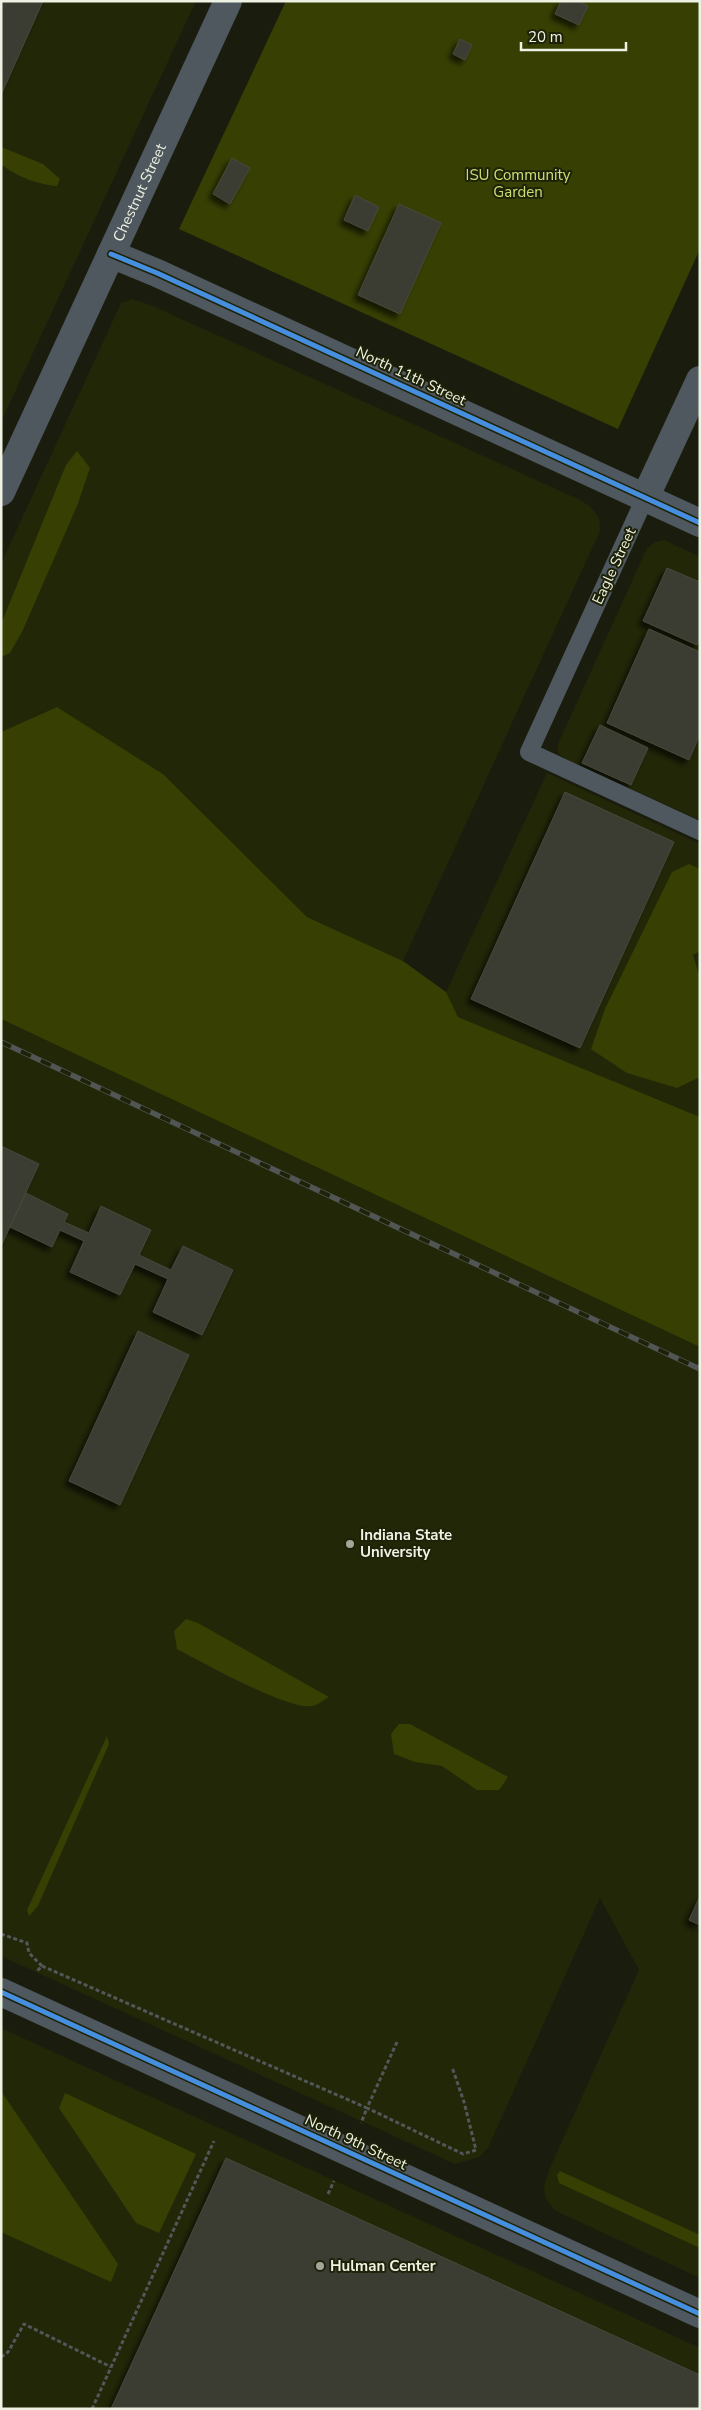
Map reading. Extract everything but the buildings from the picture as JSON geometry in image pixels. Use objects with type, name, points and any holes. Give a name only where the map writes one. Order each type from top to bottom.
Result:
[{"type":"street","name":"Chestnut Street","points":[[1,492],[228,1]]},
{"type":"street","name":"North 11th Street","points":[[111,254],[157,273],[700,523]]},
{"type":"street","name":"Eagle Street","points":[[645,498],[700,380]]},
{"type":"street","name":"North 9th Street","points":[[1,1992],[700,2314]]},
{"type":"lane","name":"Eagle Street","points":[[645,498],[529,752],[700,831]]},
{"type":"path","points":[[42,1966],[368,2108],[463,2154],[476,2150],[464,2102],[452,2067]]},
{"type":"path","points":[[328,2194],[397,2042]]},
{"type":"path","points":[[92,2409],[214,2140]]},
{"type":"path","points":[[1,2357],[8,2352],[24,2324],[111,2367]]},
{"type":"shaded area","points":[[1,1],[196,1],[1,422]]},
{"type":"shaded area","points":[[132,299],[153,306],[578,499],[590,506],[599,518],[600,531],[403,961],[307,917],[163,774],[57,707],[1,732],[1,564],[121,303]]},
{"type":"shaded area","points":[[664,540],[700,557],[700,820],[567,760],[559,754],[557,746],[647,548],[655,542]]},
{"type":"shaded area","points":[[547,773],[700,844],[700,1117],[458,1017],[446,992]]},
{"type":"shaded area","name":"Indiana State University","points":[[1,1019],[700,1347],[700,2278],[554,2210],[545,2197],[544,2187],[549,2170],[639,1970],[600,1898],[488,2148],[479,2157],[455,2164],[1,1956]]},
{"type":"shaded area","points":[[1,2028],[700,2348],[700,2409],[1,2409]]},
{"type":"green space","name":"ISU Community Garden","points":[[286,1],[700,1],[700,249],[618,429],[179,229]]},
{"type":"green space","points":[[1,147],[43,164],[60,179],[57,186],[28,179],[1,164]]},
{"type":"green space","points":[[77,451],[90,468],[77,506],[22,632],[10,653],[1,657],[1,624],[66,465]]},
{"type":"green space","points":[[57,707],[163,774],[307,917],[403,961],[446,992],[458,1017],[700,1117],[700,1347],[1,1019],[1,732]]},
{"type":"green space","points":[[689,864],[700,869],[700,951],[693,955],[700,978],[700,1077],[677,1088],[627,1073],[591,1049],[605,1009],[672,872]]},
{"type":"green space","points":[[186,1619],[198,1623],[329,1697],[319,1704],[312,1706],[284,1701],[244,1684],[177,1649],[174,1631]]},
{"type":"green space","points":[[399,1724],[410,1724],[508,1777],[499,1790],[477,1790],[442,1766],[415,1762],[394,1754],[391,1734]]},
{"type":"green space","points":[[107,1736],[109,1744],[38,1906],[29,1916],[27,1910]]},
{"type":"green space","points":[[1,2091],[118,2264],[111,2282],[1,2232]]},
{"type":"green space","points":[[65,2093],[196,2154],[159,2233],[136,2223],[59,2108]]},
{"type":"green space","points":[[560,2171],[700,2235],[700,2248],[559,2183],[557,2175]]},
{"type":"railway","points":[[1,1042],[700,1369]]},
{"type":"cycle path","points":[[111,254],[157,273],[700,523]]},
{"type":"cycle path","points":[[1,1992],[700,2314]]},
{"type":"place","name":"Indiana State University","points":[[350,1544]]},
{"type":"place","name":"Hulman Center","points":[[320,2266]]}]
